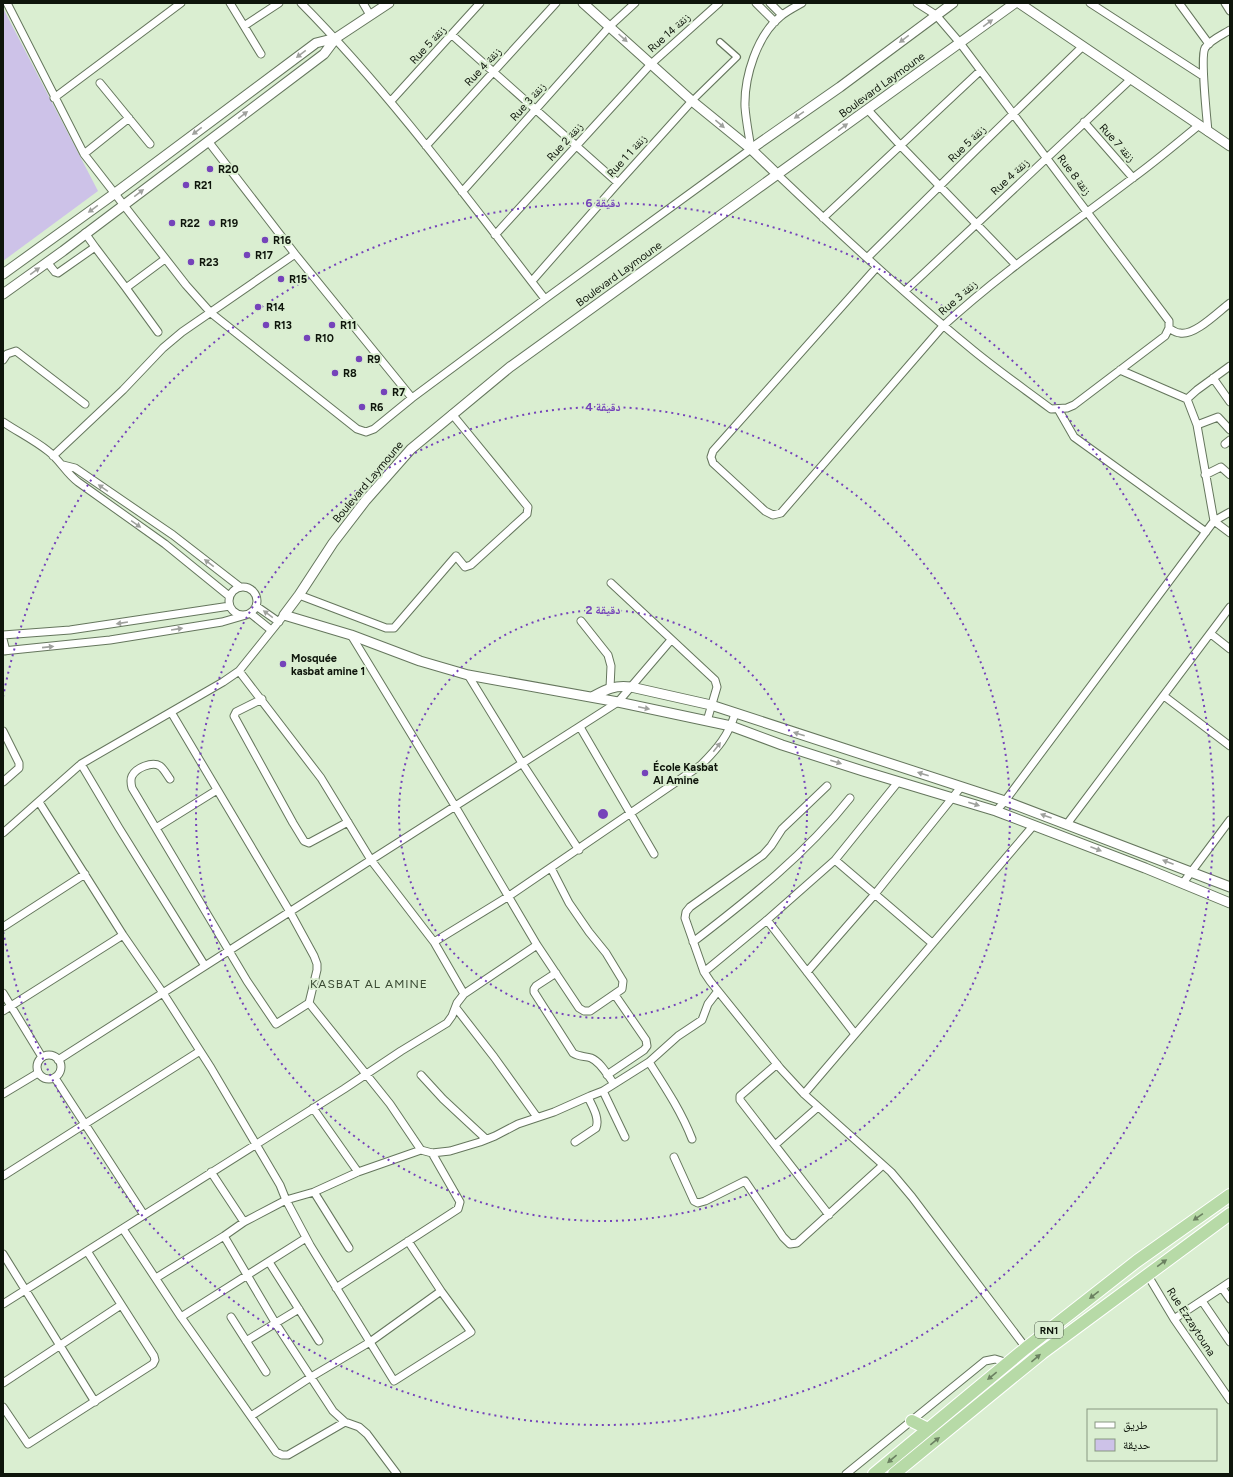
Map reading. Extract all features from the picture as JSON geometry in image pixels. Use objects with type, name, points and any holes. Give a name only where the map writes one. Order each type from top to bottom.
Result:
[{"type":"highway","name":"RN1","points":[[874,1474],[1026,1348],[1137,1261],[1230,1195]]},
{"type":"highway","name":"RN1","points":[[894,1474],[1042,1353],[1230,1214]]},
{"type":"highway","points":[[912,1421],[928,1429]]},
{"type":"street","points":[[7,3],[54,98],[84,154],[186,285],[211,313],[362,431],[366,432],[374,429],[412,398],[545,299],[751,149]]},
{"type":"street","points":[[54,98],[181,3]]},
{"type":"street","points":[[230,3],[261,54]]},
{"type":"street","points":[[244,26],[279,3]]},
{"type":"street","points":[[302,3],[336,38],[391,101],[545,299]]},
{"type":"street","points":[[364,3],[370,15]]},
{"type":"street","points":[[3,294],[324,54],[336,38],[389,3]]},
{"type":"street","name":"Rue 5 زنقة","points":[[391,101],[480,3]]},
{"type":"street","name":"Rue 4 زنقة","points":[[426,146],[493,70],[556,3]]},
{"type":"street","points":[[583,3],[692,101],[751,149],[867,258],[943,326],[1051,409],[1067,408],[1074,405],[1165,336],[1168,328],[1180,334],[1188,333],[1197,329],[1230,303]]},
{"type":"street","name":"Rue 3 زنقة","points":[[462,192],[610,26],[635,3]]},
{"type":"street","name":"Rue 14 زنقة","points":[[651,64],[719,3]]},
{"type":"street","points":[[756,3],[775,22]]},
{"type":"street","points":[[770,3],[782,15]]},
{"type":"street","points":[[751,149],[745,107],[745,87],[752,62],[762,40],[775,22],[782,15],[802,3]]},
{"type":"street","name":"Rue 8 زنقة","points":[[917,3],[936,15],[960,43],[1169,320],[1168,328]]},
{"type":"street","name":"Boulevard Laymoune","points":[[751,149],[840,87],[953,3]]},
{"type":"street","name":"Boulevard Laymoune","points":[[281,618],[299,595],[333,542],[366,500],[411,449],[452,414],[510,367],[1015,3]]},
{"type":"street","points":[[1019,3],[1198,126],[1230,146]]},
{"type":"street","points":[[1090,3],[1203,76]]},
{"type":"street","points":[[1179,3],[1209,44]]},
{"type":"street","points":[[1225,3],[1230,11]]},
{"type":"street","points":[[1208,132],[1203,76],[1203,54],[1205,48],[1209,44],[1230,30]]},
{"type":"street","points":[[452,35],[618,183]]},
{"type":"street","points":[[3,274],[114,194],[316,43],[336,38]]},
{"type":"street","points":[[692,101],[737,57],[720,42]]},
{"type":"street","name":"Rue 5 زنقة","points":[[867,258],[1083,46]]},
{"type":"street","name":"Rue 2 زنقة","points":[[496,235],[651,64]]},
{"type":"street","points":[[824,218],[980,71]]},
{"type":"street","name":"Rue 4 زنقة","points":[[905,291],[1131,79]]},
{"type":"street","points":[[100,83],[150,144]]},
{"type":"street","name":"Rue 1 زنقة 1","points":[[532,281],[692,101]]},
{"type":"street","points":[[868,110],[1016,265]]},
{"type":"street","points":[[84,154],[129,118]]},
{"type":"street","name":"Rue 7 زنقة","points":[[1084,122],[1133,178]]},
{"type":"street","name":"Rue 3 زنقة","points":[[877,267],[713,451],[711,456],[713,463],[765,511],[773,515],[781,513],[943,326],[967,304],[1087,211],[1133,178],[1198,126]]},
{"type":"street","points":[[208,141],[295,254],[412,398]]},
{"type":"street","points":[[85,233],[158,332]]},
{"type":"street","points":[[47,262],[55,272],[58,273],[95,247]]},
{"type":"street","points":[[53,456],[123,390],[163,348],[182,332],[295,254]]},
{"type":"street","points":[[126,288],[165,259]]},
{"type":"street","points":[[3,360],[12,351],[16,351],[85,404]]},
{"type":"street","points":[[1187,399],[1230,366]]},
{"type":"street","points":[[1120,370],[1187,399],[1197,425],[1214,521],[1230,533]]},
{"type":"street","points":[[1213,378],[1230,402]]},
{"type":"street","points":[[1058,409],[1074,437],[1206,532]]},
{"type":"street","points":[[299,595],[386,628],[394,628],[456,556],[464,567],[471,565],[527,514],[528,506],[526,503],[452,414]]},
{"type":"street","points":[[1197,425],[1218,417],[1230,430]]},
{"type":"street","points":[[3,422],[48,451],[63,465],[68,475],[165,544],[230,596]]},
{"type":"street","points":[[3,639],[5,651],[110,640],[222,622],[248,614],[256,606],[257,601],[254,592],[250,589],[240,587],[173,536],[76,468],[63,465]]},
{"type":"street","points":[[1205,476],[1221,467],[1230,475]]},
{"type":"street","points":[[996,811],[1214,521],[1230,512]]},
{"type":"street","points":[[611,583],[715,680],[717,688],[706,721]]},
{"type":"street","points":[[240,587],[230,596],[230,606],[236,614],[248,614],[271,630]]},
{"type":"street","points":[[3,635],[70,630],[230,606]]},
{"type":"street","points":[[256,606],[281,618],[351,635],[420,661],[468,675],[618,702],[731,726],[782,745],[996,811],[1230,903]]},
{"type":"street","points":[[1067,824],[1230,608]]},
{"type":"street","points":[[3,833],[81,764],[223,682],[239,671],[281,618]]},
{"type":"street","points":[[581,621],[608,655],[611,666],[610,688]]},
{"type":"street","points":[[1211,634],[1230,649]]},
{"type":"street","points":[[351,635],[455,806],[537,945],[579,1008],[584,1011],[590,1011],[622,989],[623,980],[606,953],[569,903],[551,868]]},
{"type":"street","points":[[58,1060],[618,702],[671,640]]},
{"type":"street","points":[[239,671],[262,699],[321,778],[371,860],[434,942],[464,994]]},
{"type":"street","points":[[468,675],[578,850]]},
{"type":"street","points":[[592,697],[620,685],[711,705],[1005,801],[1230,887]]},
{"type":"street","points":[[1164,696],[1230,746]]},
{"type":"street","points":[[262,699],[236,712],[234,716],[304,841],[309,843],[348,822]]},
{"type":"street","points":[[170,779],[160,766],[152,764],[135,772],[131,781],[132,788],[247,981],[276,1024],[309,1003],[317,964],[290,912],[171,712]]},
{"type":"street","points":[[434,942],[509,896],[701,765],[718,748],[736,714]]},
{"type":"street","points":[[580,727],[654,854]]},
{"type":"street","points":[[3,733],[18,760],[19,765],[19,768],[3,782]]},
{"type":"street","points":[[81,764],[118,828],[204,966]]},
{"type":"street","points":[[704,972],[767,920],[835,860],[898,782]]},
{"type":"street","points":[[827,786],[782,829],[763,855],[690,907],[686,912],[685,918],[693,942],[704,972],[777,1064],[804,1094],[883,1165],[912,1198],[1026,1348]]},
{"type":"street","points":[[807,972],[875,894],[961,787]]},
{"type":"street","points":[[156,828],[217,790]]},
{"type":"street","points":[[693,942],[744,903],[776,875],[813,840],[850,798]]},
{"type":"street","points":[[39,802],[123,935],[163,992],[200,1051],[280,1185],[286,1200],[306,1238],[394,1381],[471,1332],[441,1291],[408,1241]]},
{"type":"street","points":[[1183,884],[1191,871],[1230,820]]},
{"type":"street","points":[[804,1094],[1033,826]]},
{"type":"street","points":[[835,860],[932,943]]},
{"type":"street","points":[[3,927],[85,874]]},
{"type":"street","points":[[767,920],[855,1034]]},
{"type":"street","points":[[3,1011],[123,935]]},
{"type":"street","points":[[3,1304],[447,1023],[464,994],[537,945]]},
{"type":"street","points":[[556,973],[536,986],[534,992],[573,1053],[578,1056],[591,1058],[597,1062],[614,1084]]},
{"type":"street","points":[[156,1278],[244,1222],[286,1200],[314,1192],[358,1172],[421,1150],[432,1153],[450,1151],[486,1139],[518,1124],[554,1112],[604,1091],[649,1062],[678,1036],[702,1020],[708,1004],[718,991]]},
{"type":"street","points":[[3,993],[42,1057]]},
{"type":"street","points":[[607,1075],[644,1050],[647,1046],[646,1040],[615,995]]},
{"type":"street","points":[[309,1003],[367,1073],[421,1150]]},
{"type":"street","points":[[456,1008],[494,1056],[537,1117]]},
{"type":"street","points":[[3,1176],[200,1051]]},
{"type":"street","points":[[52,1056],[58,1060],[61,1067],[55,1078],[44,1078],[38,1073],[36,1066],[42,1057],[52,1056]]},
{"type":"street","points":[[649,1062],[673,1098],[692,1139]]},
{"type":"street","points":[[777,1064],[739,1098],[829,1215]]},
{"type":"street","points":[[3,1094],[38,1073]]},
{"type":"street","points":[[422,1075],[443,1099],[486,1139]]},
{"type":"street","points":[[55,1078],[144,1215]]},
{"type":"street","points":[[604,1091],[625,1137]]},
{"type":"street","points":[[574,1142],[596,1128],[598,1124],[588,1097]]},
{"type":"street","points":[[775,1145],[818,1107]]},
{"type":"street","points":[[312,1108],[358,1172]]},
{"type":"street","points":[[336,1288],[458,1210],[460,1202],[432,1153]]},
{"type":"street","points":[[674,1157],[694,1201],[698,1203],[745,1181],[790,1244],[797,1243],[883,1165]]},
{"type":"street","points":[[212,1172],[244,1222]]},
{"type":"street","points":[[314,1192],[349,1248]]},
{"type":"street","points":[[123,1228],[182,1317],[276,1452],[282,1455],[288,1455],[345,1422]]},
{"type":"street","points":[[224,1236],[276,1324],[333,1411],[345,1422],[359,1427],[367,1434],[396,1474]]},
{"type":"street","points":[[182,1317],[306,1238]]},
{"type":"street","points":[[3,1407],[28,1444],[153,1364],[155,1360],[87,1251]]},
{"type":"street","points":[[3,1254],[95,1402]]},
{"type":"street","points":[[269,1262],[319,1341]]},
{"type":"street","name":"Rue Ezzaytouna","points":[[1147,1274],[1174,1319],[1230,1400]]},
{"type":"street","points":[[1174,1319],[1230,1282]]},
{"type":"street","points":[[1222,1288],[1230,1299]]},
{"type":"street","points":[[251,1416],[310,1377],[370,1342],[441,1291]]},
{"type":"street","points":[[1202,1301],[1230,1342]]},
{"type":"street","points":[[3,1383],[121,1305]]},
{"type":"street","points":[[246,1341],[299,1309]]},
{"type":"street","points":[[231,1317],[266,1372]]},
{"type":"street","points":[[846,1474],[985,1361],[995,1359],[1008,1363]]},
{"type":"green space","points":[[3,8],[98,191],[3,261]]},
{"type":"place","name":"R20","points":[[210,169]]},
{"type":"place","name":"R21","points":[[186,185]]},
{"type":"place","name":"R22","points":[[172,223]]},
{"type":"place","name":"R19","points":[[212,223]]},
{"type":"place","name":"R16","points":[[265,240]]},
{"type":"place","name":"R17","points":[[247,255]]},
{"type":"place","name":"R23","points":[[191,262]]},
{"type":"place","name":"R15","points":[[281,279]]},
{"type":"place","name":"R14","points":[[258,307]]},
{"type":"place","name":"R13","points":[[266,325]]},
{"type":"place","name":"R11","points":[[332,325]]},
{"type":"place","name":"R10","points":[[307,338]]},
{"type":"place","name":"R9","points":[[359,359]]},
{"type":"place","name":"R8","points":[[335,373]]},
{"type":"place","name":"R7","points":[[384,392]]},
{"type":"place","name":"R6","points":[[362,407]]},
{"type":"place","name":"Mosquée kasbat amine 1","points":[[283,664]]},
{"type":"place","name":"École Kasbat Al Amine","points":[[645,773]]},
{"type":"district","name":"KASBAT AL AMINE","points":[[369,984]]}]
